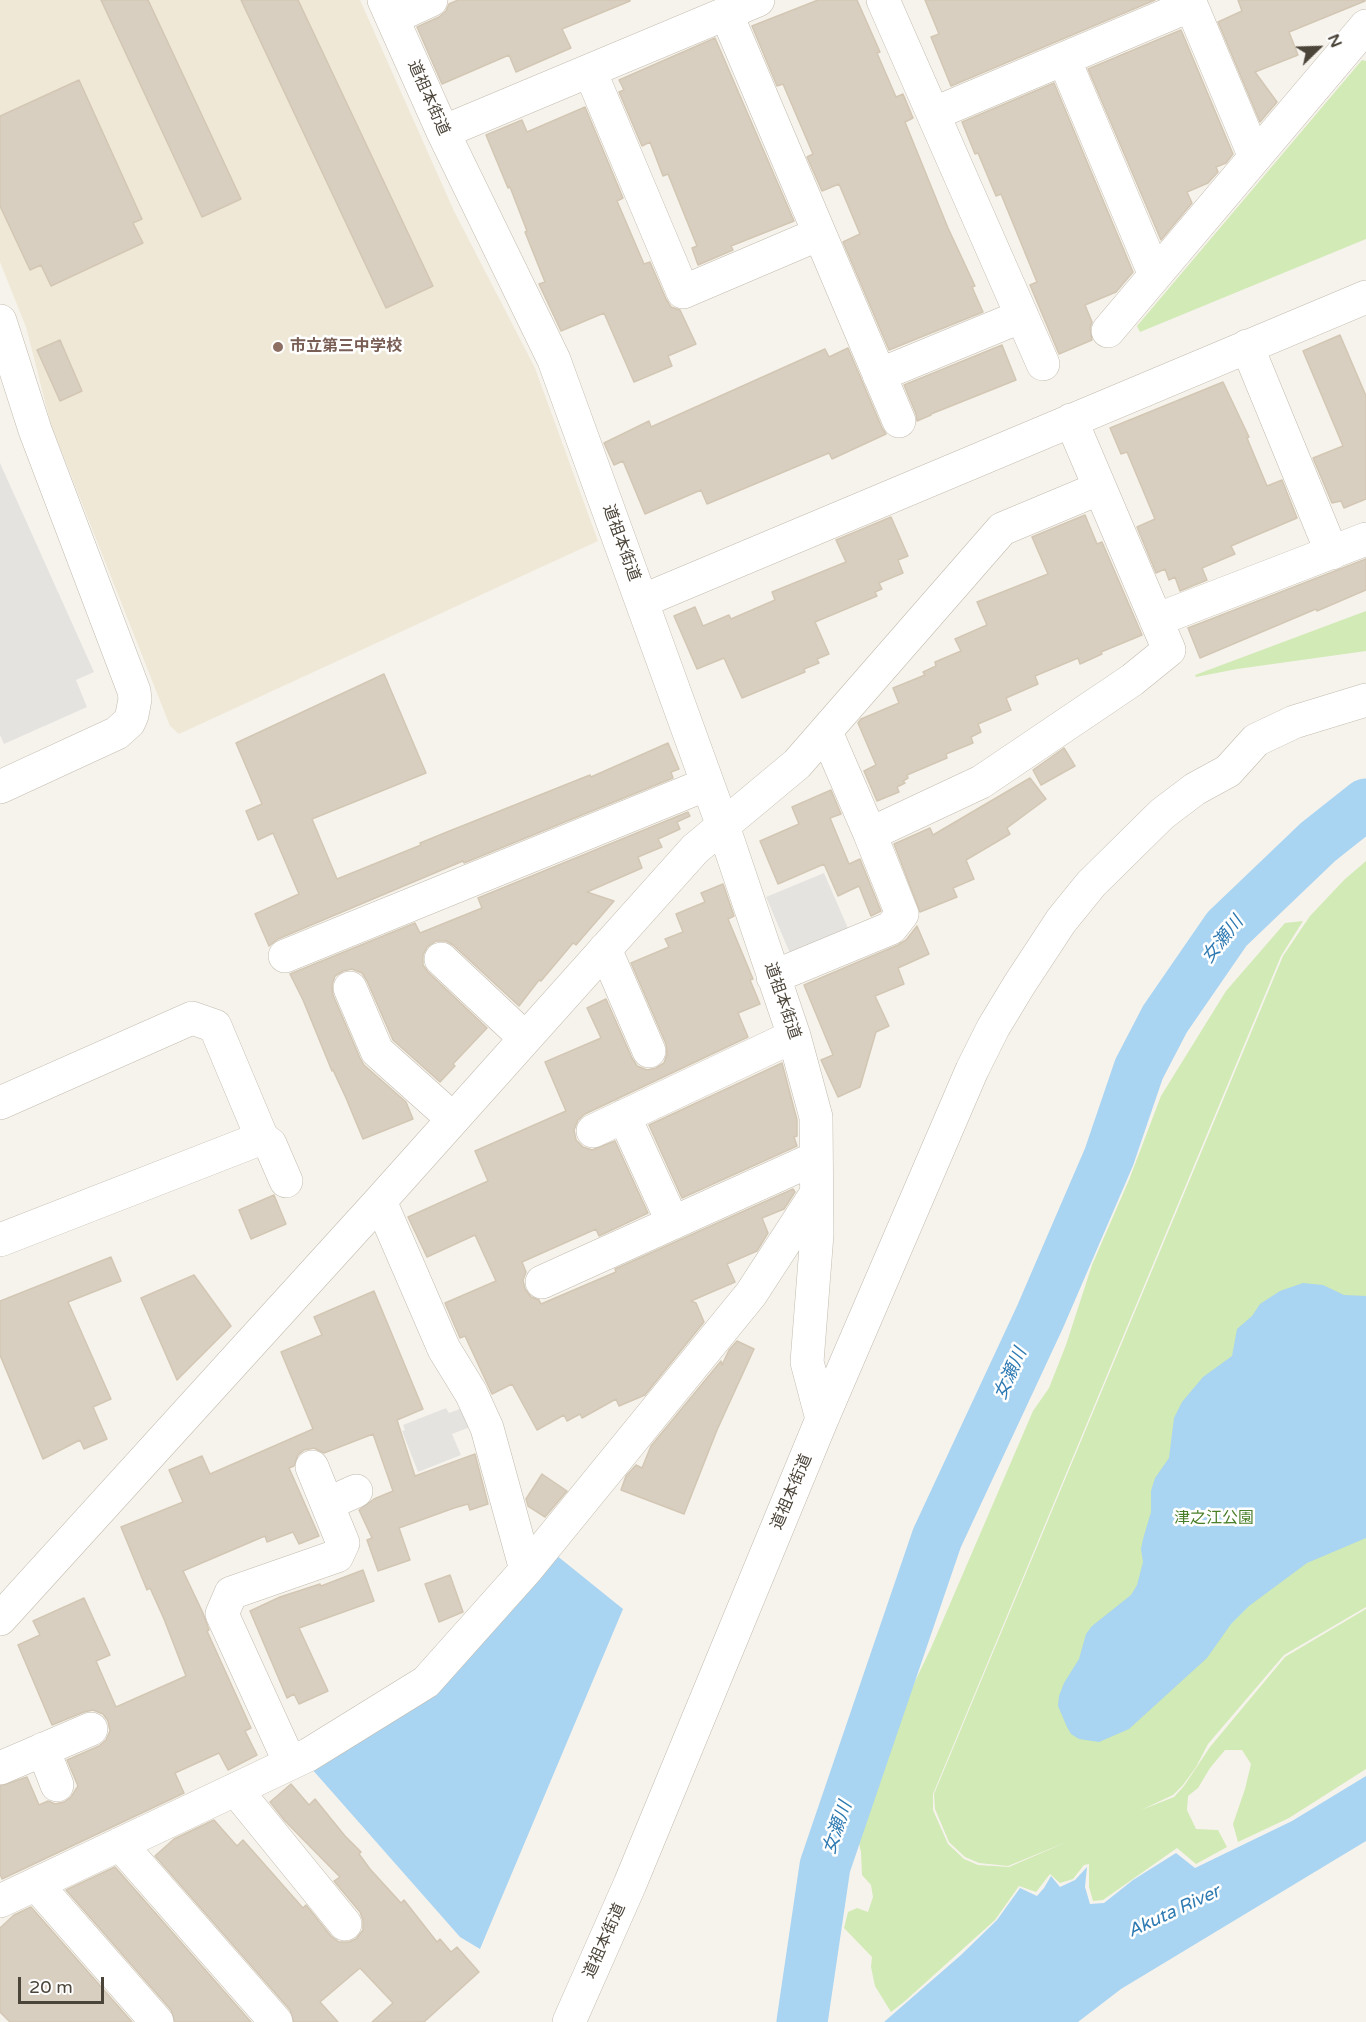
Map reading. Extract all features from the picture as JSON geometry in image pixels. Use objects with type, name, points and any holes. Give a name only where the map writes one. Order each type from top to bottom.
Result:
[{"type":"street","points":[[388,9],[432,0]]},
{"type":"street","points":[[443,132],[758,0]]},
{"type":"street","points":[[883,0],[1042,364]]},
{"type":"street","points":[[933,114],[1064,59],[1190,2],[1255,157]]},
{"type":"street","name":"道祖本街道","points":[[388,9],[443,132],[554,360],[723,826],[794,1036],[816,1117],[816,1234],[807,1362],[822,1419],[630,1884],[569,2022]]},
{"type":"street","points":[[726,14],[899,421]]},
{"type":"street","points":[[1108,331],[1366,26]]},
{"type":"street","points":[[1064,59],[1155,275]]},
{"type":"street","points":[[590,71],[683,292],[819,234]]},
{"type":"street","points":[[642,601],[1366,297]]},
{"type":"street","points":[[879,375],[1022,316]]},
{"type":"street","points":[[0,321],[35,430],[134,691],[135,699],[132,715],[123,729],[117,733],[0,787]]},
{"type":"street","points":[[1247,346],[1332,553]]},
{"type":"street","points":[[870,834],[981,782],[1132,680],[1169,650],[1071,420]]},
{"type":"street","points":[[0,1619],[380,1201],[695,849],[797,764],[1002,529],[1100,488]]},
{"type":"street","points":[[1156,620],[1366,539]]},
{"type":"street","points":[[822,1419],[972,1070],[1008,1002],[1061,921],[1091,884],[1162,814],[1195,789],[1228,771],[1256,740],[1294,722],[1366,700]]},
{"type":"street","points":[[773,977],[891,928],[902,914],[826,732]]},
{"type":"street","points":[[285,956],[706,784]]},
{"type":"street","points":[[605,949],[649,1051]]},
{"type":"street","points":[[441,959],[525,1038]]},
{"type":"street","points":[[350,988],[377,1051],[453,1119]]},
{"type":"street","points":[[0,1103],[192,1018],[215,1026],[262,1138],[270,1144],[286,1181]]},
{"type":"street","points":[[593,1131],[794,1036]]},
{"type":"street","points":[[624,1116],[673,1223]]},
{"type":"street","points":[[0,1240],[262,1138]]},
{"type":"street","points":[[542,1282],[816,1158]]},
{"type":"street","points":[[0,1901],[308,1755],[426,1682],[526,1570],[751,1294],[816,1194]]},
{"type":"street","points":[[380,1201],[444,1349],[468,1387],[487,1428],[526,1570]]},
{"type":"street","points":[[290,1763],[222,1614],[231,1593],[338,1556],[343,1543],[341,1498],[312,1467]]},
{"type":"street","points":[[0,1768],[91,1729]]},
{"type":"street","points":[[43,1749],[57,1785]]},
{"type":"street","points":[[236,1790],[345,1924]]},
{"type":"street","points":[[120,1844],[276,2022]]},
{"type":"street","points":[[36,1884],[157,2022]]},
{"type":"shaded area","name":"市立第三中学校","points":[[0,0],[360,0],[454,211],[535,368],[598,541],[179,734],[170,726],[51,425],[26,327],[0,262]]},
{"type":"shaded area","points":[[0,463],[94,672],[76,680],[87,707],[4,744],[0,735]]},
{"type":"shaded area","points":[[824,873],[850,933],[792,958],[766,897]]},
{"type":"shaded area","points":[[465,1407],[473,1426],[452,1434],[461,1455],[418,1472],[402,1431],[405,1430],[403,1425],[446,1408],[449,1413]]},
{"type":"green space","points":[[1362,60],[1366,61],[1366,239],[1140,332],[1137,326]]},
{"type":"green space","points":[[1366,611],[1366,651],[1196,677],[1195,675]]},
{"type":"green space","name":"津之江公園","points":[[1366,861],[1366,1607],[1284,1655],[1208,1744],[1183,1785],[1173,1795],[1141,1810],[1174,1797],[1184,1786],[1210,1747],[1285,1657],[1366,1609],[1366,1769],[1289,1818],[1238,1842],[1233,1824],[1251,1764],[1242,1750],[1225,1750],[1210,1768],[1198,1788],[1188,1796],[1187,1810],[1196,1829],[1218,1830],[1227,1847],[1196,1864],[1177,1848],[1103,1900],[1093,1901],[1089,1887],[1089,1864],[1084,1865],[1073,1879],[1060,1883],[1050,1874],[1036,1892],[1019,1886],[995,1920],[891,2012],[875,1986],[871,1967],[872,1957],[844,1928],[848,1912],[857,1908],[868,1912],[873,1897],[871,1885],[862,1875],[858,1839],[885,1744],[931,1648],[1033,1411],[1049,1388],[1066,1345],[1092,1265],[1129,1180],[1161,1096],[1226,991],[1285,923],[1303,921],[1281,956],[933,1794],[933,1810],[948,1844],[964,1859],[978,1865],[1009,1867],[1069,1841],[1008,1866],[979,1863],[965,1857],[949,1842],[935,1809],[934,1794],[1283,956],[1310,916],[1344,880]]},
{"type":"water","points":[[1303,1283],[1323,1285],[1344,1295],[1366,1296],[1366,1538],[1307,1563],[1249,1606],[1231,1624],[1207,1658],[1129,1729],[1099,1742],[1079,1739],[1071,1734],[1067,1727],[1058,1706],[1059,1696],[1079,1659],[1086,1634],[1092,1626],[1131,1595],[1137,1585],[1143,1562],[1141,1549],[1151,1512],[1151,1491],[1155,1478],[1169,1458],[1174,1418],[1182,1402],[1203,1377],[1232,1356],[1237,1329],[1252,1316],[1260,1304],[1280,1291]]},
{"type":"water","points":[[556,1555],[623,1609],[480,1949],[460,1937],[311,1768]]},
{"type":"water","name":"Akuta River","points":[[1366,1776],[1366,1841],[1121,1989],[1078,2022],[884,2022],[961,1955],[997,1920],[1020,1888],[1037,1896],[1051,1876],[1060,1887],[1075,1880],[1087,1867],[1085,1887],[1090,1904],[1104,1903],[1133,1880],[1176,1853],[1195,1868],[1292,1821]]},
{"type":"building","points":[[101,0],[148,0],[241,199],[202,217]]},
{"type":"building","points":[[241,0],[298,0],[433,286],[386,308]]},
{"type":"building","points":[[458,0],[630,1],[562,29],[571,48],[516,72],[509,55],[442,84],[417,27],[439,17],[446,11],[449,4]]},
{"type":"building","points":[[818,0],[857,0],[880,52],[877,53],[896,97],[903,94],[913,118],[905,122],[948,228],[975,286],[972,287],[983,312],[889,350],[843,242],[860,234],[839,184],[822,191],[807,157],[813,154],[783,84],[777,86],[752,26]]},
{"type":"building","points":[[925,0],[1155,0],[951,86],[931,37],[939,34]]},
{"type":"building","points":[[1238,0],[1365,1],[1289,32],[1298,55],[1255,72],[1277,102],[1260,122],[1218,22],[1242,11]]},
{"type":"building","points":[[1181,30],[1233,154],[1226,163],[1216,167],[1218,172],[1208,183],[1187,192],[1192,203],[1161,240],[1088,69]]},
{"type":"building","points":[[715,38],[794,221],[731,246],[733,250],[698,265],[692,248],[697,246],[668,174],[663,176],[650,142],[642,146],[619,92],[624,90],[619,80]]},
{"type":"building","points":[[79,80],[142,219],[133,223],[143,243],[51,286],[41,265],[30,270],[0,206],[0,116]]},
{"type":"building","points":[[1054,83],[1133,272],[1116,292],[1085,305],[1092,322],[1090,328],[1092,340],[1059,354],[1030,285],[1037,282],[1001,194],[996,196],[962,122]]},
{"type":"building","points":[[585,107],[623,198],[617,201],[644,264],[650,262],[666,299],[671,307],[680,310],[696,344],[668,356],[672,366],[634,382],[604,313],[561,331],[539,284],[545,282],[525,232],[527,231],[486,135],[522,120],[527,132]]},
{"type":"building","points":[[1340,335],[1366,396],[1366,499],[1344,508],[1341,501],[1332,503],[1313,458],[1343,446],[1303,351]]},
{"type":"building","points":[[60,340],[82,391],[60,401],[37,350]]},
{"type":"building","points":[[1002,345],[1016,380],[917,421],[904,385]]},
{"type":"building","points":[[848,348],[886,434],[832,459],[829,453],[707,504],[701,490],[645,514],[623,461],[614,465],[604,443],[649,421],[651,427],[825,349],[829,357]]},
{"type":"building","points":[[1223,382],[1249,437],[1247,438],[1267,486],[1282,480],[1297,518],[1231,546],[1235,554],[1202,568],[1207,580],[1180,591],[1175,577],[1169,580],[1165,569],[1156,573],[1137,527],[1155,519],[1127,452],[1121,454],[1110,428]]},
{"type":"building","points":[[1085,515],[1097,544],[1102,542],[1142,635],[1101,652],[1102,654],[1080,664],[1078,658],[1035,676],[1038,684],[1006,698],[1011,710],[978,724],[981,732],[971,737],[973,743],[946,754],[947,758],[907,775],[908,778],[903,781],[905,783],[897,787],[899,792],[877,801],[864,771],[876,765],[858,723],[861,719],[899,703],[893,688],[925,675],[923,672],[936,666],[935,662],[961,651],[955,639],[987,625],[977,602],[1048,574],[1032,537]]},
{"type":"building","points":[[891,517],[908,556],[898,560],[903,573],[879,583],[882,589],[875,592],[877,596],[815,622],[829,654],[817,659],[819,663],[804,669],[805,672],[742,698],[724,658],[697,669],[674,616],[695,607],[703,626],[729,615],[731,619],[775,600],[772,592],[846,562],[836,540]]},
{"type":"building","points":[[1366,559],[1366,590],[1200,658],[1188,628]]},
{"type":"building","points":[[384,674],[426,773],[312,819],[337,879],[447,832],[590,775],[591,777],[668,743],[679,769],[671,772],[673,778],[464,863],[463,861],[278,939],[269,946],[255,914],[299,894],[273,833],[258,840],[246,811],[262,804],[236,743]]},
{"type":"building","points":[[1064,748],[1075,766],[1041,785],[1033,770]]},
{"type":"building","points":[[1030,778],[1046,799],[1007,828],[1010,834],[966,860],[974,879],[953,888],[957,897],[920,912],[894,844],[930,828],[933,835]]},
{"type":"building","points":[[831,790],[841,814],[830,818],[849,864],[860,859],[881,911],[871,916],[859,886],[838,896],[824,864],[778,884],[760,841],[799,824],[792,807]]},
{"type":"building","points":[[688,812],[690,816],[677,822],[680,829],[658,839],[662,847],[638,857],[642,868],[587,892],[614,901],[576,945],[573,943],[541,981],[539,980],[519,1006],[453,945],[446,941],[436,941],[427,947],[423,955],[423,965],[428,972],[487,1028],[453,1064],[455,1066],[440,1082],[393,1040],[362,973],[352,969],[335,976],[332,985],[333,995],[360,1058],[364,1065],[406,1102],[413,1119],[363,1139],[290,974],[415,923],[420,933],[482,908],[478,898]]},
{"type":"building","points":[[723,884],[734,916],[728,919],[753,979],[750,980],[760,1004],[738,1013],[748,1037],[585,1114],[578,1120],[574,1130],[576,1140],[583,1147],[592,1150],[615,1141],[648,1213],[599,1236],[596,1229],[522,1262],[526,1272],[523,1280],[525,1289],[541,1304],[616,1272],[615,1269],[793,1189],[795,1192],[784,1209],[762,1218],[768,1233],[757,1251],[727,1264],[735,1282],[691,1301],[696,1303],[704,1322],[645,1395],[619,1406],[616,1399],[582,1418],[580,1414],[567,1421],[564,1415],[537,1430],[512,1384],[492,1394],[465,1336],[460,1338],[445,1303],[496,1281],[475,1235],[427,1257],[408,1217],[488,1181],[475,1151],[566,1111],[545,1062],[601,1038],[587,1008],[606,999],[637,1066],[647,1070],[664,1063],[667,1054],[666,1044],[631,963],[669,947],[665,939],[683,932],[676,914],[705,902],[701,893]]},
{"type":"building","points":[[917,926],[929,954],[898,968],[904,984],[875,996],[889,1026],[876,1032],[860,1087],[838,1097],[821,1060],[833,1055],[804,985],[898,945],[906,940]]},
{"type":"building","points":[[782,1063],[797,1120],[797,1136],[794,1137],[797,1146],[682,1198],[649,1125]]},
{"type":"building","points":[[274,1195],[286,1224],[251,1239],[239,1210]]},
{"type":"building","points":[[111,1257],[121,1281],[68,1302],[111,1399],[93,1407],[107,1439],[84,1449],[80,1440],[43,1459],[0,1355],[0,1301]]},
{"type":"building","points":[[194,1275],[231,1326],[177,1380],[141,1298]]},
{"type":"building","points":[[374,1291],[423,1409],[397,1420],[415,1476],[475,1454],[488,1504],[470,1510],[468,1504],[399,1528],[410,1560],[378,1571],[367,1540],[372,1538],[359,1510],[374,1499],[393,1491],[373,1434],[324,1453],[314,1448],[304,1450],[298,1455],[294,1466],[289,1468],[319,1536],[299,1544],[293,1532],[267,1542],[265,1536],[183,1571],[203,1613],[209,1630],[207,1631],[251,1728],[245,1731],[257,1755],[228,1770],[219,1753],[175,1773],[184,1793],[2,1879],[0,1874],[0,1786],[27,1777],[39,1805],[48,1801],[55,1804],[64,1802],[71,1797],[78,1786],[67,1760],[99,1746],[106,1740],[110,1731],[108,1721],[103,1714],[93,1710],[52,1725],[18,1645],[40,1635],[33,1621],[84,1598],[110,1655],[96,1661],[116,1707],[186,1676],[164,1619],[150,1588],[147,1590],[121,1527],[183,1502],[169,1470],[202,1456],[210,1474],[313,1429],[281,1352],[322,1335],[314,1317]]},
{"type":"building","points":[[737,1341],[754,1349],[717,1430],[684,1514],[621,1490],[626,1476],[636,1465],[642,1468],[651,1446],[721,1361],[722,1365],[729,1350]]},
{"type":"building","points":[[542,1474],[567,1491],[545,1517],[528,1506],[526,1499]]},
{"type":"building","points":[[363,1570],[374,1601],[299,1628],[328,1691],[299,1704],[294,1694],[287,1698],[250,1611],[280,1597],[320,1584],[321,1586]]},
{"type":"building","points":[[450,1575],[463,1612],[439,1622],[425,1584]]},
{"type":"building","points":[[291,1784],[309,1805],[315,1799],[361,1852],[359,1854],[370,1869],[401,1903],[404,1900],[437,1942],[440,1939],[451,1952],[457,1947],[479,1972],[424,2022],[372,2022],[393,2003],[360,1968],[320,2002],[338,2022],[294,2022],[290,2010],[155,1856],[174,1839],[214,1820],[237,1846],[243,1840],[303,1908],[306,1905],[331,1936],[339,1942],[356,1939],[363,1930],[363,1920],[360,1912],[334,1881],[340,1877],[285,1821],[270,1802]]},
{"type":"building","points":[[115,1867],[251,2022],[175,2022],[171,2010],[66,1890]]},
{"type":"building","points":[[31,1907],[132,2022],[10,2022],[0,2012],[0,1928],[14,1915]]},
{"type":"waterway","name":"女瀬川","points":[[802,2022],[825,1866],[937,1538],[1040,1317],[1109,1157],[1139,1069],[1165,1019],[1227,929],[1318,842],[1366,804]]},
{"type":"place","name":"市立第三中学校","points":[[278,347]]}]
